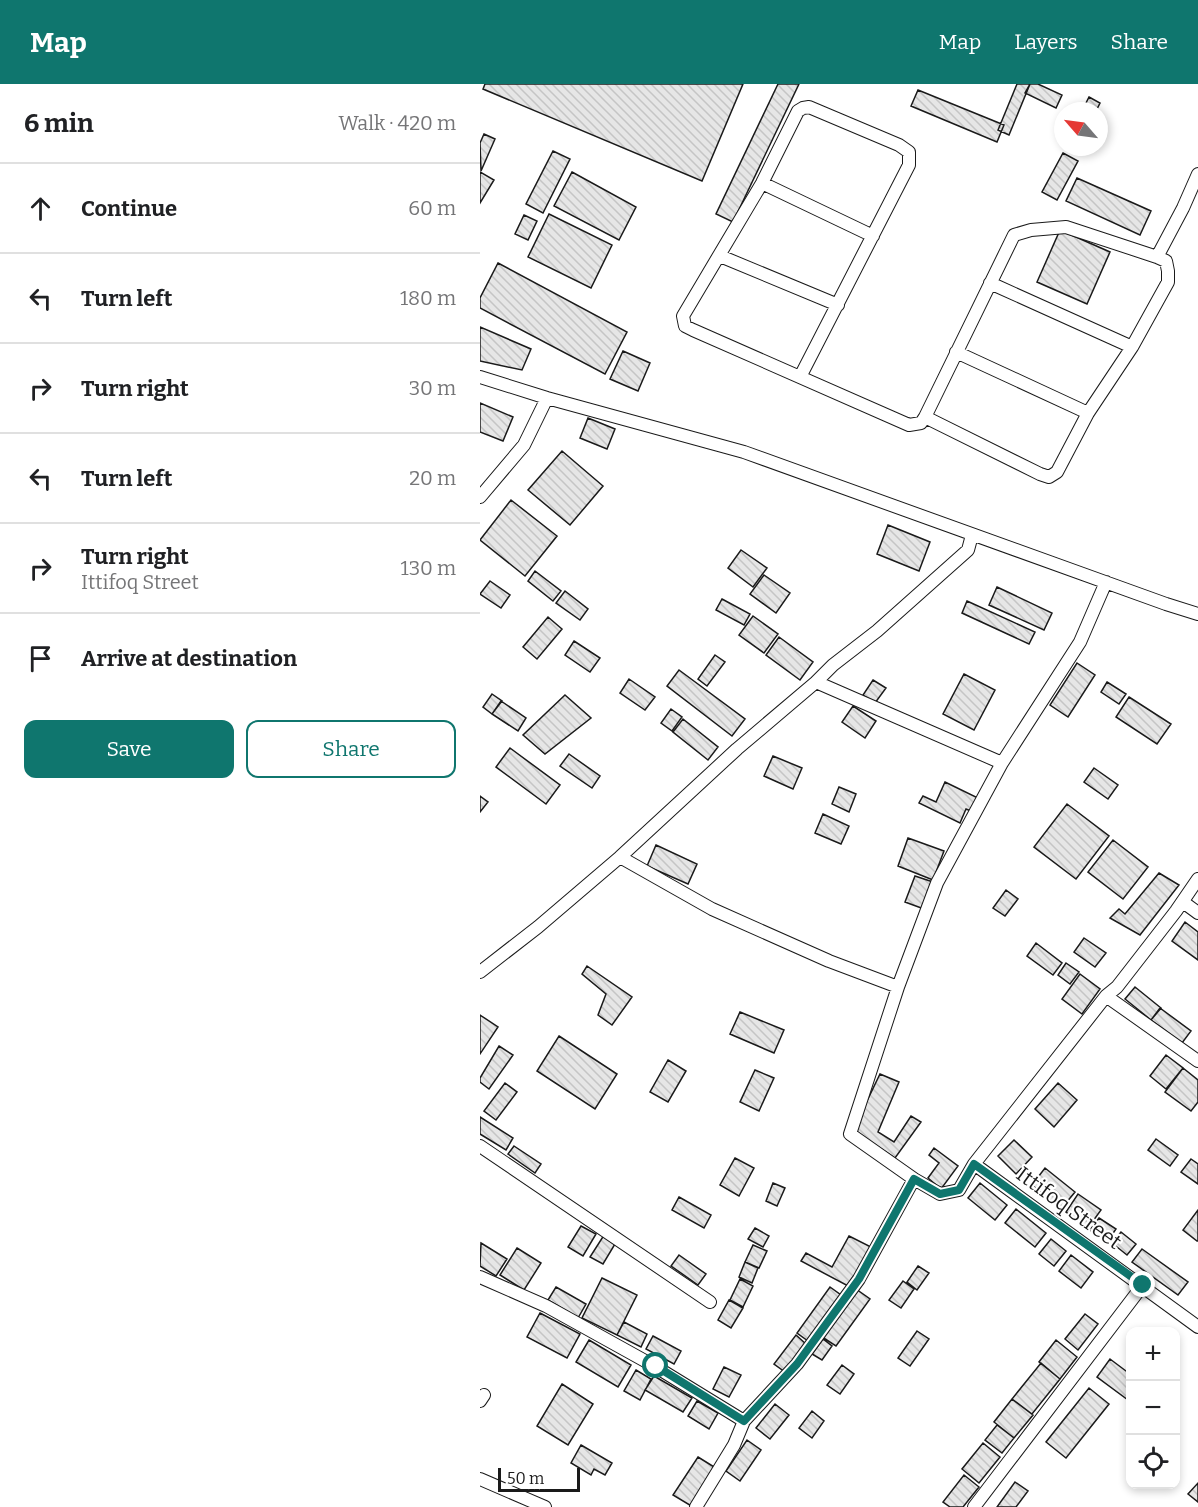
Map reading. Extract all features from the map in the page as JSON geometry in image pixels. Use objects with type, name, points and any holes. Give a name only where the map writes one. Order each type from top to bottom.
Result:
[{"type":"street","points":[[800,377],[909,165],[909,152],[899,145],[809,107],[802,108],[798,111],[762,183],[683,316],[685,326],[800,377],[909,425],[921,423],[925,417],[1014,235],[1031,230],[1066,227],[1166,261],[1168,282],[1131,347],[1088,413],[1057,472],[1049,477],[925,417]]},
{"type":"street","points":[[1157,257],[1198,174]]},
{"type":"street","points":[[762,183],[873,236]]},
{"type":"street","points":[[720,256],[838,305]]},
{"type":"street","points":[[990,283],[1131,347]]},
{"type":"street","points":[[956,352],[1088,413]]},
{"type":"street","points":[[480,377],[547,398],[744,452],[1198,614]]},
{"type":"street","points":[[480,497],[524,446],[547,398]]},
{"type":"street","points":[[480,972],[538,927],[737,749],[968,550],[972,535]]},
{"type":"street","points":[[1106,582],[1080,642],[1002,763],[937,883],[898,987],[850,1134],[914,1179],[940,1194],[959,1190],[974,1164],[1106,996],[1117,987],[1183,902],[1198,879]]},
{"type":"street","points":[[816,682],[1002,763]]},
{"type":"street","points":[[620,856],[712,909],[829,962],[898,987]]},
{"type":"street","points":[[1183,902],[1198,913]]},
{"type":"street","points":[[1106,996],[1198,1061]]},
{"type":"street","points":[[480,1146],[710,1302]]},
{"type":"street","name":"Ittifoq Street","points":[[974,1164],[1198,1327]]},
{"type":"street","points":[[696,1507],[735,1445],[744,1421],[797,1364],[859,1279],[914,1179]]},
{"type":"street","points":[[480,1277],[546,1306],[636,1356],[744,1421]]},
{"type":"street","points":[[974,1507],[1143,1285]]},
{"type":"street","points":[[480,1479],[545,1507]]},
{"type":"building","points":[[485,84],[743,84],[702,181],[483,89]]},
{"type":"building","points":[[778,84],[799,84],[733,222],[716,214]]},
{"type":"building","points":[[1017,84],[1030,84],[1009,135],[998,130]]},
{"type":"building","points":[[1030,84],[1038,84],[1062,95],[1059,102],[1054,102],[1054,107],[1025,93]]},
{"type":"building","points":[[918,90],[1004,125],[997,142],[911,106]]},
{"type":"building","points":[[1089,97],[1098,102],[1086,102]]},
{"type":"building","points":[[484,134],[495,139],[481,171],[480,143]]},
{"type":"building","points":[[553,151],[570,159],[543,213],[526,204]]},
{"type":"building","points":[[1061,156],[1069,156],[1078,161],[1057,200],[1042,192]]},
{"type":"building","points":[[480,172],[494,180],[480,203]]},
{"type":"building","points":[[572,172],[636,207],[619,240],[554,206]]},
{"type":"building","points":[[1077,178],[1151,211],[1140,235],[1066,201]]},
{"type":"building","points":[[549,214],[612,245],[591,288],[528,257]]},
{"type":"building","points":[[524,215],[537,221],[528,240],[515,234]]},
{"type":"building","points":[[1060,230],[1110,252],[1087,304],[1037,282]]},
{"type":"building","points":[[498,263],[627,332],[605,374],[480,308],[480,298]]},
{"type":"building","points":[[480,327],[531,349],[522,370],[480,361]]},
{"type":"building","points":[[623,351],[650,363],[638,391],[610,379]]},
{"type":"building","points":[[480,403],[513,417],[503,441],[480,432]]},
{"type":"building","points":[[588,418],[615,429],[607,449],[580,438]]},
{"type":"building","points":[[562,451],[603,486],[570,525],[528,490]]},
{"type":"building","points":[[511,500],[557,536],[525,576],[480,540]]},
{"type":"building","points":[[888,525],[930,542],[919,571],[877,554]]},
{"type":"building","points":[[741,550],[767,568],[753,587],[728,568]]},
{"type":"building","points":[[535,571],[561,591],[553,601],[528,581]]},
{"type":"building","points":[[764,575],[790,593],[776,613],[750,594]]},
{"type":"building","points":[[490,581],[510,595],[501,608],[480,594]]},
{"type":"building","points":[[997,587],[1052,613],[1044,630],[989,605]]},
{"type":"building","points":[[565,591],[588,609],[580,620],[556,603]]},
{"type":"building","points":[[722,599],[750,614],[744,625],[716,610]]},
{"type":"building","points":[[967,601],[1035,632],[1029,644],[962,613]]},
{"type":"building","points":[[753,616],[778,634],[764,653],[739,635]]},
{"type":"building","points":[[548,617],[562,629],[537,659],[523,647]]},
{"type":"building","points":[[779,637],[813,662],[800,680],[766,655]]},
{"type":"building","points":[[574,641],[600,658],[590,672],[565,655]]},
{"type":"building","points":[[715,655],[725,662],[707,686],[698,679]]},
{"type":"building","points":[[1077,663],[1095,675],[1068,717],[1050,705]]},
{"type":"building","points":[[679,670],[745,719],[732,736],[667,686]]},
{"type":"building","points":[[964,674],[995,690],[974,730],[943,714]]},
{"type":"building","points":[[629,679],[655,697],[645,710],[620,693]]},
{"type":"building","points":[[873,680],[886,688],[875,703],[863,695]]},
{"type":"building","points":[[1107,682],[1126,694],[1119,704],[1101,692]]},
{"type":"building","points":[[492,694],[502,701],[492,714],[483,707]]},
{"type":"building","points":[[565,695],[591,718],[545,754],[523,735]]},
{"type":"building","points":[[1129,697],[1171,724],[1157,744],[1116,717]]},
{"type":"building","points":[[501,701],[526,718],[518,731],[492,714]]},
{"type":"building","points":[[853,706],[876,721],[865,738],[842,722]]},
{"type":"building","points":[[671,709],[682,717],[672,731],[661,723]]},
{"type":"building","points":[[683,719],[718,747],[708,760],[673,732]]},
{"type":"building","points":[[510,748],[560,785],[546,804],[496,767]]},
{"type":"building","points":[[569,754],[600,776],[592,788],[560,766]]},
{"type":"building","points":[[773,756],[802,768],[793,789],[764,776]]},
{"type":"building","points":[[1094,768],[1118,785],[1108,799],[1084,782]]},
{"type":"building","points":[[945,782],[978,798],[971,811],[966,809],[960,823],[919,803],[923,796],[936,802]]},
{"type":"building","points":[[839,787],[856,794],[849,812],[832,804]]},
{"type":"building","points":[[480,796],[488,802],[480,812]]},
{"type":"building","points":[[1067,804],[1109,836],[1076,879],[1034,847]]},
{"type":"building","points":[[823,814],[849,826],[841,844],[815,833]]},
{"type":"building","points":[[908,838],[944,851],[933,880],[898,866]]},
{"type":"building","points":[[1113,840],[1148,867],[1123,899],[1088,872]]},
{"type":"building","points":[[656,845],[697,864],[688,884],[647,866]]},
{"type":"building","points":[[1159,873],[1179,885],[1140,935],[1110,918],[1119,909],[1125,914]]},
{"type":"building","points":[[915,876],[933,882],[924,909],[905,902]]},
{"type":"building","points":[[1006,890],[1018,899],[1005,916],[993,908]]},
{"type":"building","points":[[1185,922],[1198,932],[1198,960],[1172,941]]},
{"type":"building","points":[[1084,938],[1106,953],[1095,967],[1074,952]]},
{"type":"building","points":[[1036,943],[1062,963],[1053,975],[1027,956]]},
{"type":"building","points":[[1066,963],[1079,972],[1070,984],[1058,975]]},
{"type":"building","points":[[587,966],[632,997],[612,1025],[598,1015],[606,994],[582,974]]},
{"type":"building","points":[[1080,974],[1100,989],[1082,1014],[1062,999]]},
{"type":"building","points":[[1135,987],[1161,1008],[1151,1020],[1125,999]]},
{"type":"building","points":[[1160,1008],[1191,1031],[1182,1043],[1151,1020]]},
{"type":"building","points":[[740,1012],[784,1030],[774,1053],[730,1034]]},
{"type":"building","points":[[480,1015],[498,1027],[480,1054]]},
{"type":"building","points":[[559,1036],[617,1074],[595,1109],[537,1071]]},
{"type":"building","points":[[499,1046],[513,1055],[489,1089],[480,1082],[480,1078]]},
{"type":"building","points":[[1166,1055],[1183,1068],[1166,1089],[1150,1076]]},
{"type":"building","points":[[668,1060],[686,1071],[668,1102],[650,1092]]},
{"type":"building","points":[[1183,1068],[1198,1080],[1198,1102],[1191,1111],[1165,1092]]},
{"type":"building","points":[[755,1070],[774,1078],[759,1111],[740,1102]]},
{"type":"building","points":[[880,1074],[899,1082],[878,1132],[894,1142],[911,1116],[921,1122],[895,1158],[853,1130]]},
{"type":"building","points":[[505,1083],[517,1092],[496,1120],[484,1111]]},
{"type":"building","points":[[1058,1083],[1077,1100],[1054,1127],[1035,1109]]},
{"type":"building","points":[[480,1117],[513,1138],[506,1150],[480,1134]]},
{"type":"building","points":[[1156,1139],[1178,1155],[1170,1166],[1148,1150]]},
{"type":"building","points":[[1014,1140],[1032,1157],[1016,1174],[998,1156]]},
{"type":"building","points":[[514,1146],[541,1164],[535,1173],[508,1154]]},
{"type":"building","points":[[934,1148],[958,1166],[941,1189],[928,1178],[939,1163],[929,1155]]},
{"type":"building","points":[[735,1158],[754,1168],[739,1196],[720,1185]]},
{"type":"building","points":[[1191,1159],[1198,1164],[1198,1184],[1181,1172]]},
{"type":"building","points":[[1045,1168],[1075,1192],[1061,1209],[1032,1185]]},
{"type":"building","points":[[773,1183],[785,1188],[777,1206],[766,1201]]},
{"type":"building","points":[[980,1183],[1007,1205],[995,1220],[968,1198]]},
{"type":"building","points":[[1078,1194],[1101,1210],[1088,1228],[1066,1212]]},
{"type":"building","points":[[679,1197],[711,1215],[704,1228],[672,1210]]},
{"type":"building","points":[[1016,1209],[1046,1233],[1035,1247],[1005,1223]]},
{"type":"building","points":[[1198,1210],[1198,1241],[1197,1241],[1183,1230]]},
{"type":"building","points":[[1099,1218],[1116,1229],[1107,1242],[1090,1230]]},
{"type":"building","points":[[581,1226],[596,1234],[583,1256],[568,1247]]},
{"type":"building","points":[[755,1228],[769,1236],[763,1247],[748,1239]]},
{"type":"building","points":[[606,1232],[618,1239],[603,1264],[590,1257]]},
{"type":"building","points":[[1121,1232],[1136,1244],[1127,1255],[1112,1243]]},
{"type":"building","points":[[849,1236],[871,1247],[850,1287],[801,1261],[806,1253],[832,1267]]},
{"type":"building","points":[[1051,1239],[1066,1251],[1054,1266],[1039,1254]]},
{"type":"building","points":[[481,1243],[507,1259],[496,1276],[480,1266]]},
{"type":"building","points":[[753,1245],[767,1251],[759,1268],[745,1262]]},
{"type":"building","points":[[517,1248],[541,1263],[524,1290],[500,1275]]},
{"type":"building","points":[[1142,1249],[1188,1282],[1178,1295],[1132,1262]]},
{"type":"building","points":[[679,1255],[706,1274],[698,1285],[671,1266]]},
{"type":"building","points":[[1071,1255],[1093,1272],[1081,1288],[1059,1271]]},
{"type":"building","points":[[745,1262],[758,1268],[752,1283],[739,1277]]},
{"type":"building","points":[[918,1266],[929,1273],[917,1290],[907,1282]]},
{"type":"building","points":[[602,1278],[637,1295],[617,1335],[582,1318]]},
{"type":"building","points":[[740,1279],[753,1286],[743,1307],[730,1300]]},
{"type":"building","points":[[903,1281],[914,1289],[901,1308],[889,1300]]},
{"type":"building","points":[[556,1287],[586,1304],[578,1318],[548,1300]]},
{"type":"building","points":[[830,1287],[841,1295],[808,1341],[797,1333]]},
{"type":"building","points":[[856,1289],[870,1299],[836,1346],[822,1337]]},
{"type":"building","points":[[729,1300],[743,1308],[731,1328],[718,1320]]},
{"type":"building","points":[[540,1313],[580,1334],[567,1358],[527,1337]]},
{"type":"building","points":[[1085,1314],[1098,1324],[1078,1350],[1065,1339]]},
{"type":"building","points":[[624,1322],[647,1334],[641,1347],[617,1335]]},
{"type":"building","points":[[917,1331],[929,1339],[910,1366],[898,1358]]},
{"type":"building","points":[[796,1335],[806,1344],[785,1372],[774,1364]]},
{"type":"building","points":[[653,1336],[681,1351],[674,1364],[646,1349]]},
{"type":"building","points":[[823,1339],[832,1346],[822,1360],[812,1354]]},
{"type":"building","points":[[589,1340],[631,1365],[618,1387],[576,1362]]},
{"type":"building","points":[[1056,1340],[1077,1357],[1060,1379],[1039,1362]]},
{"type":"building","points":[[1110,1359],[1126,1371],[1126,1399],[1097,1377]]},
{"type":"building","points":[[1041,1363],[1060,1379],[1032,1414],[1012,1399]]},
{"type":"building","points":[[842,1365],[854,1374],[840,1394],[827,1385]]},
{"type":"building","points":[[724,1367],[741,1375],[729,1397],[713,1389]]},
{"type":"building","points":[[636,1370],[651,1379],[640,1400],[624,1391]]},
{"type":"building","points":[[654,1376],[692,1398],[683,1412],[645,1390]]},
{"type":"building","points":[[562,1384],[593,1404],[568,1445],[537,1426]]},
{"type":"building","points":[[1089,1388],[1109,1404],[1066,1458],[1046,1442]]},
{"type":"building","points":[[1012,1399],[1033,1415],[1014,1438],[994,1422]]},
{"type":"building","points":[[697,1401],[718,1413],[709,1429],[688,1416]]},
{"type":"building","points":[[775,1404],[789,1415],[770,1439],[756,1428]]},
{"type":"building","points":[[812,1411],[824,1421],[812,1438],[799,1428]]},
{"type":"building","points":[[997,1425],[1014,1438],[1002,1453],[985,1440]]},
{"type":"building","points":[[747,1440],[761,1450],[740,1481],[726,1471]]},
{"type":"building","points":[[983,1443],[1000,1457],[979,1483],[962,1469]]},
{"type":"building","points":[[581,1445],[612,1463],[605,1475],[594,1469],[591,1475],[571,1463]]},
{"type":"building","points":[[698,1457],[719,1470],[693,1507],[673,1495]]},
{"type":"building","points":[[964,1475],[979,1487],[963,1507],[950,1507],[943,1502]]},
{"type":"building","points":[[1015,1482],[1028,1491],[1016,1507],[997,1507]]},
{"type":"building","points":[[1198,1483],[1198,1502],[1188,1494]]},
{"type":"route","points":[[656,1366],[744,1421],[797,1364],[859,1279],[914,1179],[940,1194],[959,1190],[974,1164],[1143,1285]]}]
